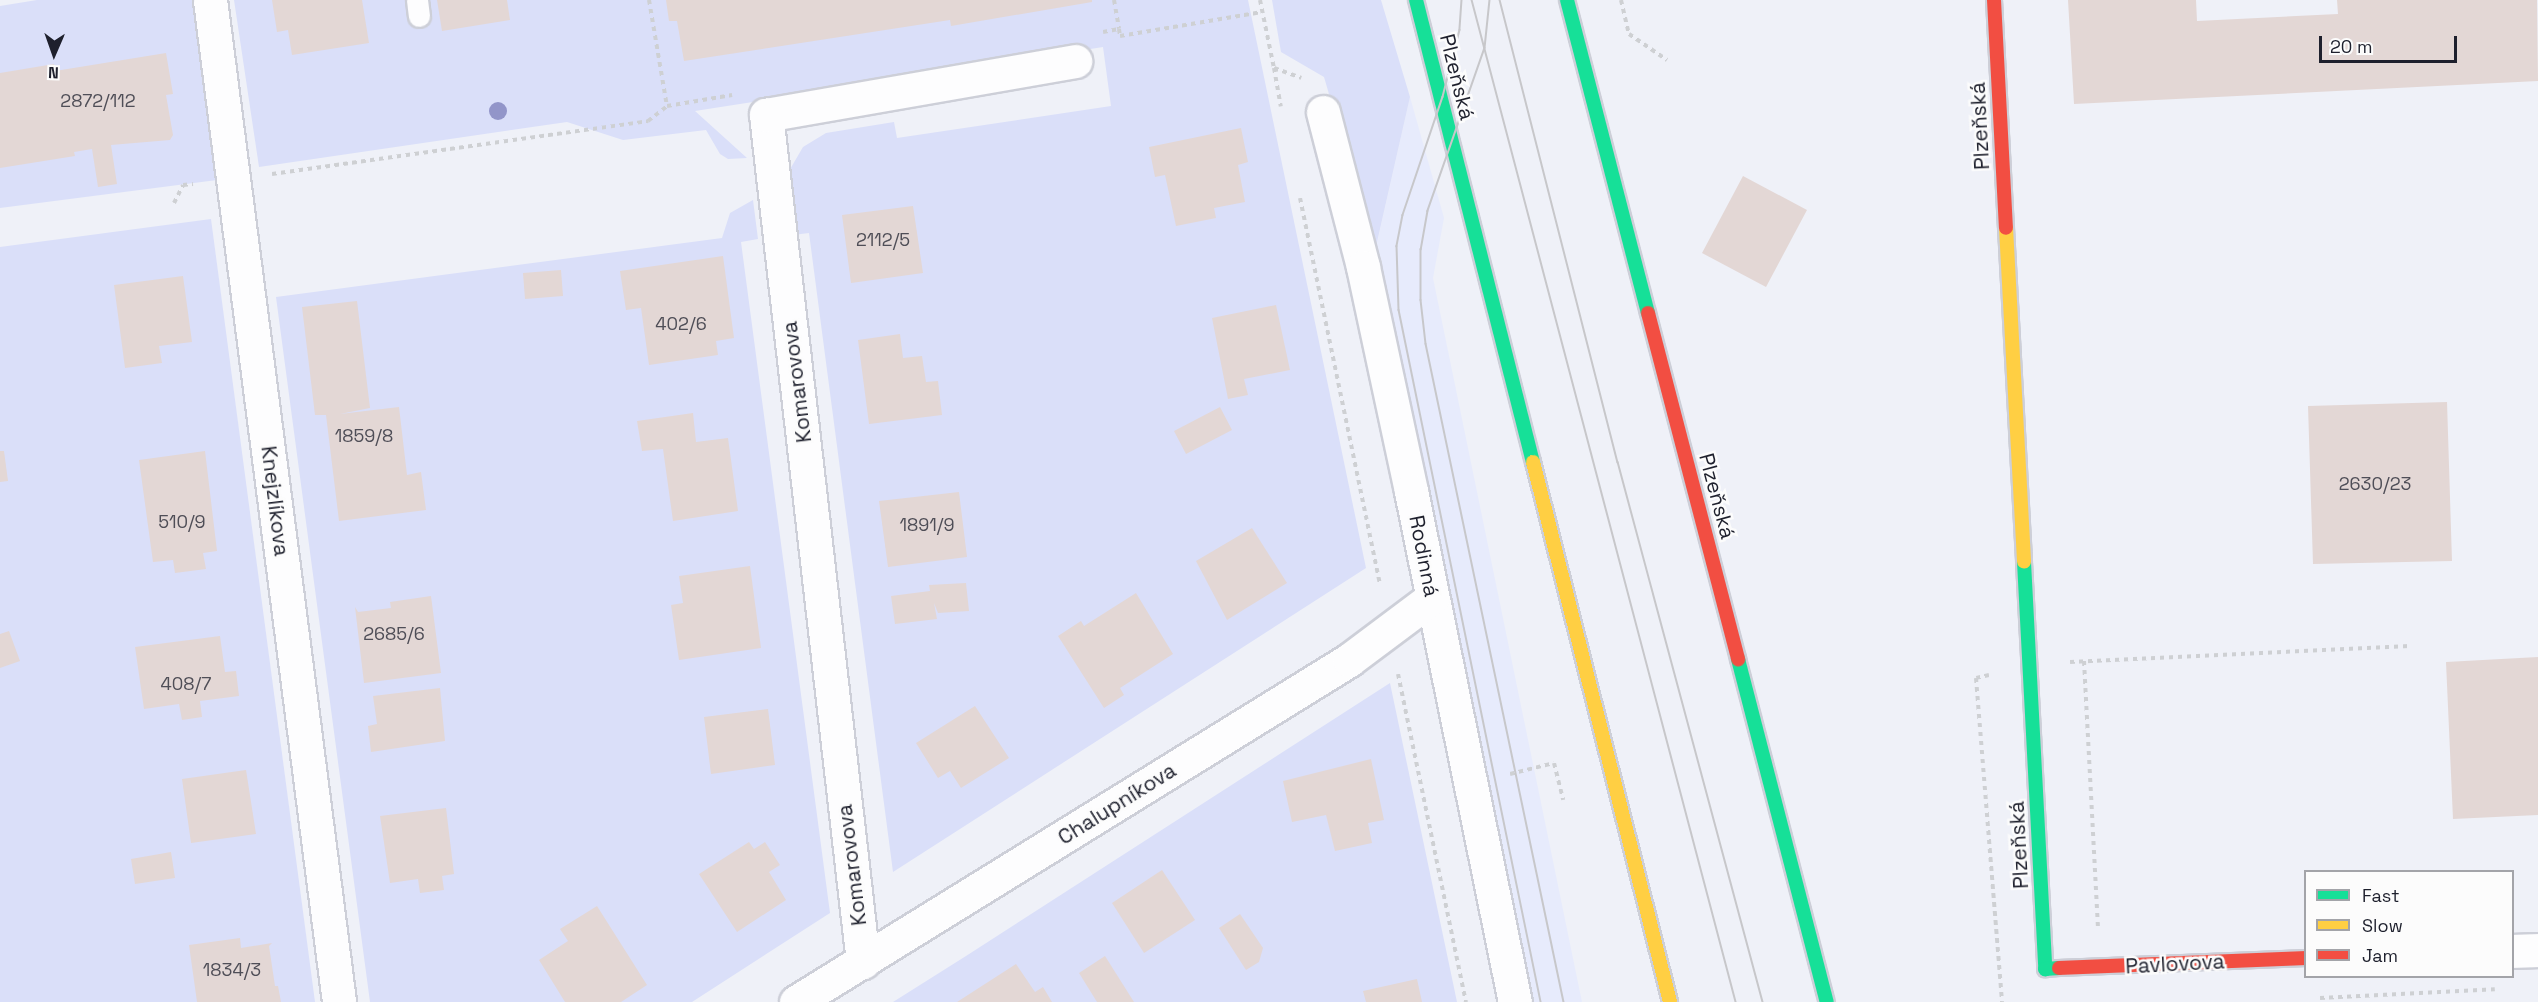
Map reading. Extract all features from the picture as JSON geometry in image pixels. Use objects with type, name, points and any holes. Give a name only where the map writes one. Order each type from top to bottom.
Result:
[{"type":"main road","name":"Plzeňská","points":[[1416,0],[1670,1002]]},
{"type":"main road","name":"Plzeňská","points":[[1567,0],[1827,1002]]},
{"type":"main road","name":"Plzeňská","points":[[1994,0],[2031,664],[2045,969]]},
{"type":"main road","name":"Pavlovova","points":[[2045,969],[2304,958]]},
{"type":"street","name":"Knejzlíkova","points":[[210,0],[339,1002]]},
{"type":"street","name":"Komarovova","points":[[863,962],[766,115],[1075,61]]},
{"type":"street","name":"Rodinná","points":[[1323,112],[1363,267],[1515,1002]]},
{"type":"street","name":"Chalupníkova","points":[[796,1002],[1349,660],[1432,598]]},
{"type":"street","points":[[2514,951],[2538,950]]},
{"type":"path","points":[[1114,0],[1119,29]]},
{"type":"path","points":[[1260,0],[1283,113]]},
{"type":"path","points":[[1621,0],[1629,34],[1667,60]]},
{"type":"path","points":[[1274,68],[1304,79],[1323,112]]},
{"type":"path","points":[[174,203],[183,185],[233,180],[648,121],[667,106]]},
{"type":"path","points":[[1299,192],[1466,1002]]},
{"type":"path","points":[[2031,664],[2410,646]]},
{"type":"path","points":[[2084,661],[2100,967]]},
{"type":"path","points":[[1976,678],[2002,1002]]},
{"type":"path","points":[[2317,998],[2503,989]]},
{"type":"shaded area","points":[[37,0],[193,0],[217,180],[0,208],[0,6]]},
{"type":"shaded area","points":[[234,0],[1248,0],[1366,568],[893,872],[809,233],[793,235],[789,171],[803,147],[826,133],[894,122],[897,138],[1111,106],[1103,47],[695,111],[747,158],[728,159],[720,154],[706,130],[623,140],[567,122],[259,167]]},
{"type":"shaded area","points":[[1272,0],[1381,0],[1410,97],[1375,251],[1324,77],[1281,52]]},
{"type":"shaded area","points":[[1410,97],[1444,218],[1433,278],[1582,1002],[1527,1002],[1448,591],[1375,252]]},
{"type":"shaded area","points":[[753,200],[758,239],[741,242],[830,913],[692,1002],[370,1002],[276,297],[722,238],[730,213]]},
{"type":"shaded area","points":[[211,219],[315,1002],[0,1002],[0,247]]},
{"type":"shaded area","points":[[1390,683],[1457,1002],[893,1002],[966,956]]},
{"type":"building","points":[[272,0],[362,0],[369,43],[292,55],[288,30],[277,32]]},
{"type":"building","points":[[437,0],[507,0],[510,20],[442,31]]},
{"type":"building","points":[[666,0],[1092,0],[1092,2],[951,26],[950,20],[684,61],[677,21],[669,21]]},
{"type":"building","points":[[2068,0],[2196,0],[2197,21],[2338,14],[2337,0],[2537,0],[2538,81],[2074,104]]},
{"type":"building","points":[[166,53],[173,94],[166,95],[173,135],[170,140],[111,145],[117,184],[98,187],[92,149],[74,152],[75,156],[0,168],[0,73],[54,64],[55,71]]},
{"type":"building","points":[[1241,128],[1248,162],[1238,165],[1245,202],[1214,208],[1216,218],[1176,226],[1165,175],[1155,177],[1149,147]]},
{"type":"building","points":[[1743,176],[1807,210],[1766,287],[1702,253]]},
{"type":"building","points":[[913,206],[923,273],[851,283],[842,215]]},
{"type":"building","points":[[723,256],[734,338],[716,341],[718,355],[649,365],[641,308],[626,310],[620,271]]},
{"type":"building","points":[[561,270],[563,296],[525,299],[523,273]]},
{"type":"building","points":[[183,276],[192,342],[159,346],[162,363],[125,368],[114,285]]},
{"type":"building","points":[[357,301],[370,408],[340,414],[399,407],[407,475],[421,472],[426,510],[339,521],[326,415],[315,415],[302,307]]},
{"type":"building","points":[[1276,305],[1290,370],[1244,379],[1248,395],[1228,399],[1212,318]]},
{"type":"building","points":[[900,334],[903,358],[922,356],[926,382],[938,381],[942,415],[869,424],[858,340]]},
{"type":"building","points":[[2447,402],[2452,561],[2313,564],[2308,406]]},
{"type":"building","points":[[1220,407],[1232,430],[1186,454],[1174,431]]},
{"type":"building","points":[[693,413],[696,442],[728,438],[738,511],[673,521],[663,449],[642,451],[637,421]]},
{"type":"building","points":[[0,451],[4,451],[8,481],[0,482]]},
{"type":"building","points":[[205,451],[217,551],[203,553],[206,569],[175,573],[173,560],[153,562],[139,460]]},
{"type":"building","points":[[959,492],[967,557],[888,567],[879,501]]},
{"type":"building","points":[[1252,528],[1287,583],[1227,620],[1196,561]]},
{"type":"building","points":[[750,566],[761,648],[679,660],[671,605],[683,603],[679,576]]},
{"type":"building","points":[[966,583],[969,611],[938,613],[934,603],[937,619],[895,624],[891,596],[930,591],[929,585]]},
{"type":"building","points":[[1136,593],[1173,654],[1120,688],[1124,695],[1104,708],[1058,636],[1081,621],[1084,626]]},
{"type":"building","points":[[431,596],[441,673],[364,683],[355,607],[358,612],[391,608],[390,602]]},
{"type":"building","points":[[9,631],[20,661],[0,668],[0,634]]},
{"type":"building","points":[[220,636],[225,672],[236,671],[239,696],[200,701],[202,717],[182,720],[179,704],[144,709],[135,647]]},
{"type":"building","points":[[2538,657],[2538,815],[2453,819],[2446,662]]},
{"type":"building","points":[[440,688],[445,741],[371,752],[368,726],[377,724],[373,696]]},
{"type":"building","points":[[975,706],[1009,758],[961,788],[950,771],[938,778],[916,743]]},
{"type":"building","points":[[768,709],[775,765],[711,774],[704,717]]},
{"type":"building","points":[[1371,759],[1384,820],[1368,823],[1372,843],[1335,851],[1326,815],[1292,822],[1283,781]]},
{"type":"building","points":[[246,770],[256,834],[191,843],[182,779]]},
{"type":"building","points":[[446,808],[454,874],[442,876],[444,890],[420,893],[418,879],[390,883],[380,816]]},
{"type":"building","points":[[749,842],[754,849],[765,842],[780,865],[769,872],[786,900],[737,932],[699,874]]},
{"type":"building","points":[[171,852],[175,878],[135,884],[131,859]]},
{"type":"building","points":[[1162,870],[1195,920],[1144,953],[1112,903]]},
{"type":"building","points":[[597,906],[647,985],[621,1002],[565,1002],[539,960],[568,941],[560,929]]},
{"type":"building","points":[[1240,914],[1263,948],[1259,962],[1246,970],[1219,928]]},
{"type":"building","points":[[240,938],[241,948],[272,943],[269,946],[275,986],[278,986],[281,1002],[197,1002],[189,945]]},
{"type":"building","points":[[1105,956],[1134,1002],[1097,1002],[1079,973]]},
{"type":"building","points":[[1016,964],[1035,992],[1043,987],[1052,1002],[957,1002]]},
{"type":"building","points":[[1417,979],[1422,1002],[1366,1002],[1363,991]]},
{"type":"tram line","points":[[1462,0],[1460,30],[1443,97],[1403,215],[1397,246],[1399,310],[1541,1002]]},
{"type":"tram line","points":[[1472,0],[1736,1002]]},
{"type":"tram line","points":[[1490,0],[1485,48],[1428,211],[1421,249],[1421,300],[1426,344],[1564,1002]]},
{"type":"tram line","points":[[1500,0],[1618,462],[1763,1002]]},
{"type":"traffic: fast","points":[[1416,0],[1533,462]]},
{"type":"traffic: fast","points":[[1567,0],[1648,313]]},
{"type":"traffic: fast","points":[[2024,562],[2045,969],[2059,968]]},
{"type":"traffic: fast","points":[[1738,659],[1827,1002]]},
{"type":"traffic: slow","points":[[2006,228],[2024,562]]},
{"type":"traffic: slow","points":[[1533,462],[1670,1002]]},
{"type":"traffic: jam","points":[[1994,0],[2006,228]]},
{"type":"traffic: jam","points":[[1648,313],[1738,659]]},
{"type":"traffic: jam","points":[[2059,968],[2304,958]]}]
